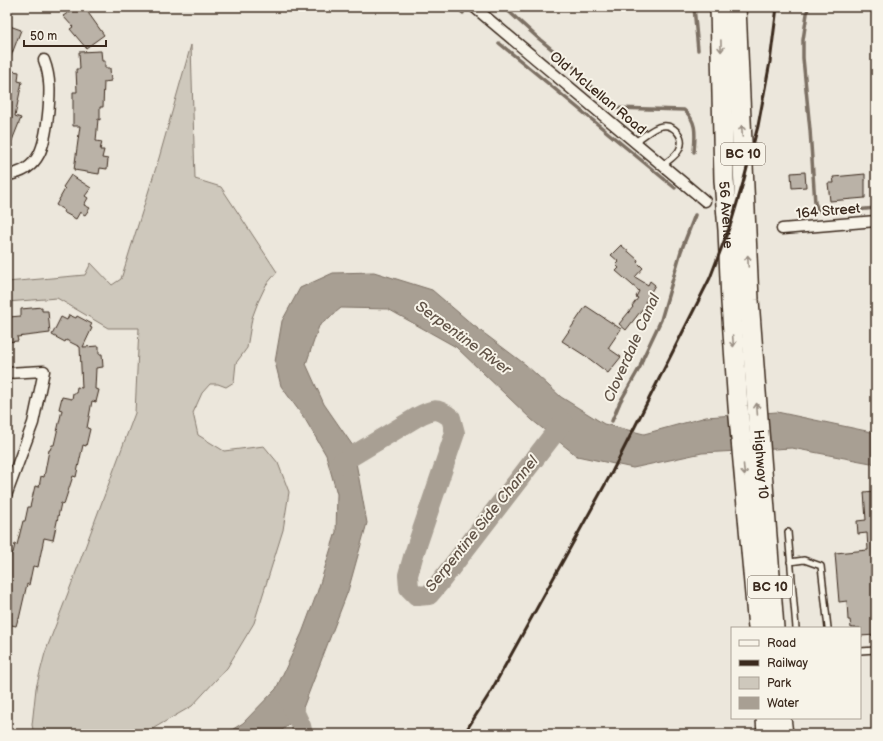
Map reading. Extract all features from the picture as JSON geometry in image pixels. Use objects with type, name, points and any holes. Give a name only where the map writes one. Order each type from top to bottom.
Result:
[{"type":"highway","name":"56 Avenue","points":[[720,7],[724,180],[731,302]]},
{"type":"highway","name":"56 Avenue","points":[[736,7],[750,300]]},
{"type":"highway","name":"Highway 10","points":[[750,300],[759,546],[758,627]]},
{"type":"highway","name":"Highway 10","points":[[731,302],[738,406],[759,546],[774,627]]},
{"type":"highway","points":[[766,719],[767,734]]},
{"type":"highway","points":[[781,719],[783,734]]},
{"type":"street","name":"Old McLellan Road","points":[[474,7],[705,201]]},
{"type":"street","points":[[7,175],[21,172],[29,166],[41,152],[45,142],[50,89],[44,60]]},
{"type":"street","name":"164 Street","points":[[782,228],[876,221]]},
{"type":"street","points":[[7,373],[44,371],[33,423],[7,493]]},
{"type":"lane","points":[[635,142],[658,127],[669,126],[675,129],[681,140],[681,148],[663,165]]},
{"type":"lane","points":[[788,532],[796,627]]},
{"type":"lane","points":[[790,562],[804,560],[821,566],[828,627]]},
{"type":"lane","points":[[861,651],[876,650]]},
{"type":"green space","points":[[191,45],[195,179],[221,187],[277,272],[266,285],[258,302],[252,318],[247,348],[236,363],[234,382],[226,387],[218,384],[210,384],[202,393],[193,413],[198,435],[224,451],[264,446],[278,463],[289,492],[283,530],[254,623],[227,668],[192,706],[141,734],[34,734],[32,725],[36,688],[45,653],[135,413],[139,328],[108,328],[57,298],[7,302],[7,282],[85,275],[91,263],[112,285],[121,279],[159,158]]},
{"type":"water","name":"Serpentine River","points":[[374,272],[432,290],[473,325],[526,365],[561,397],[604,424],[644,434],[706,417],[777,412],[876,433],[876,464],[792,448],[702,453],[633,468],[577,456],[532,420],[456,347],[388,309],[341,308],[319,326],[306,364],[324,404],[353,446],[367,523],[348,591],[301,713],[278,734],[225,734],[243,723],[276,689],[302,633],[317,593],[336,532],[337,494],[326,455],[305,419],[281,386],[275,362],[282,321],[300,288],[333,273]]},
{"type":"building","points":[[77,7],[84,7],[104,35],[86,48],[70,29],[73,27],[63,16]]},
{"type":"building","points":[[7,25],[21,30],[8,64],[7,64]]},
{"type":"building","points":[[101,51],[102,61],[105,61],[105,68],[110,68],[111,81],[104,82],[103,107],[100,107],[100,120],[98,119],[96,141],[102,142],[100,150],[104,150],[102,158],[108,159],[107,169],[100,168],[99,174],[74,170],[80,126],[73,126],[73,92],[77,92],[76,69],[80,69],[79,52]]},
{"type":"building","points":[[7,70],[19,72],[18,81],[22,82],[15,116],[21,118],[7,153]]},
{"type":"building","points":[[805,172],[806,187],[792,188],[791,173]]},
{"type":"building","points":[[865,174],[865,198],[830,201],[828,183],[834,183],[833,177]]},
{"type":"building","points":[[71,175],[91,188],[85,196],[88,198],[84,205],[90,208],[85,215],[80,212],[76,219],[63,212],[64,210],[56,205],[65,189],[63,187]]},
{"type":"building","points":[[621,245],[638,260],[637,262],[643,268],[635,277],[648,285],[650,281],[655,285],[645,302],[647,303],[626,330],[619,324],[633,307],[632,306],[638,298],[636,297],[639,291],[616,271],[619,268],[616,265],[619,262],[611,255]]},
{"type":"building","points":[[586,306],[621,329],[608,348],[621,357],[608,373],[562,341]]},
{"type":"building","points":[[42,307],[42,311],[48,311],[50,333],[17,337],[18,341],[7,342],[7,320],[9,320],[9,317],[21,316],[21,309]]},
{"type":"building","points":[[69,315],[76,318],[77,316],[92,324],[90,327],[92,328],[83,347],[99,346],[99,354],[102,354],[103,367],[96,368],[95,389],[99,390],[96,402],[92,401],[87,428],[90,429],[86,446],[83,445],[76,477],[73,476],[64,504],[61,503],[53,540],[44,538],[38,567],[33,566],[29,585],[27,584],[16,626],[7,624],[7,569],[11,553],[13,553],[15,544],[17,545],[23,521],[25,521],[28,507],[30,507],[35,486],[39,487],[41,476],[44,477],[49,450],[52,445],[54,445],[62,410],[59,409],[62,397],[72,399],[73,393],[76,393],[77,387],[82,388],[80,347],[66,340],[65,342],[52,335],[61,317],[67,320]]},
{"type":"building","points":[[876,491],[876,635],[861,636],[861,627],[851,627],[850,620],[848,620],[847,601],[839,602],[835,553],[868,550],[867,533],[858,534],[857,521],[866,520],[864,492]]},
{"type":"waterway","points":[[456,7],[463,13]]},
{"type":"waterway","points":[[504,7],[538,38],[575,68],[600,97],[615,108],[684,110],[692,119],[694,124],[694,152]]},
{"type":"waterway","name":"Cloverdale Canal","points":[[694,7],[698,50]]},
{"type":"waterway","points":[[808,7],[803,40],[803,58],[815,203],[819,211],[835,212],[876,208]]},
{"type":"waterway","points":[[499,43],[675,188]]},
{"type":"waterway","name":"Cloverdale Canal","points":[[612,421],[620,402],[640,367],[661,320],[681,251],[695,215]]},
{"type":"waterway","name":"Serpentine Side Channel","points":[[339,464],[427,412],[434,410],[442,412],[451,418],[455,433],[408,575],[409,588],[417,596],[429,595],[563,422]]},
{"type":"waterway","name":"Serpentine Side Channel","points":[[287,696],[301,726],[303,734]]},
{"type":"railway","points":[[464,734],[490,693],[612,472],[710,278],[731,223],[758,126],[770,62],[777,7]]}]
